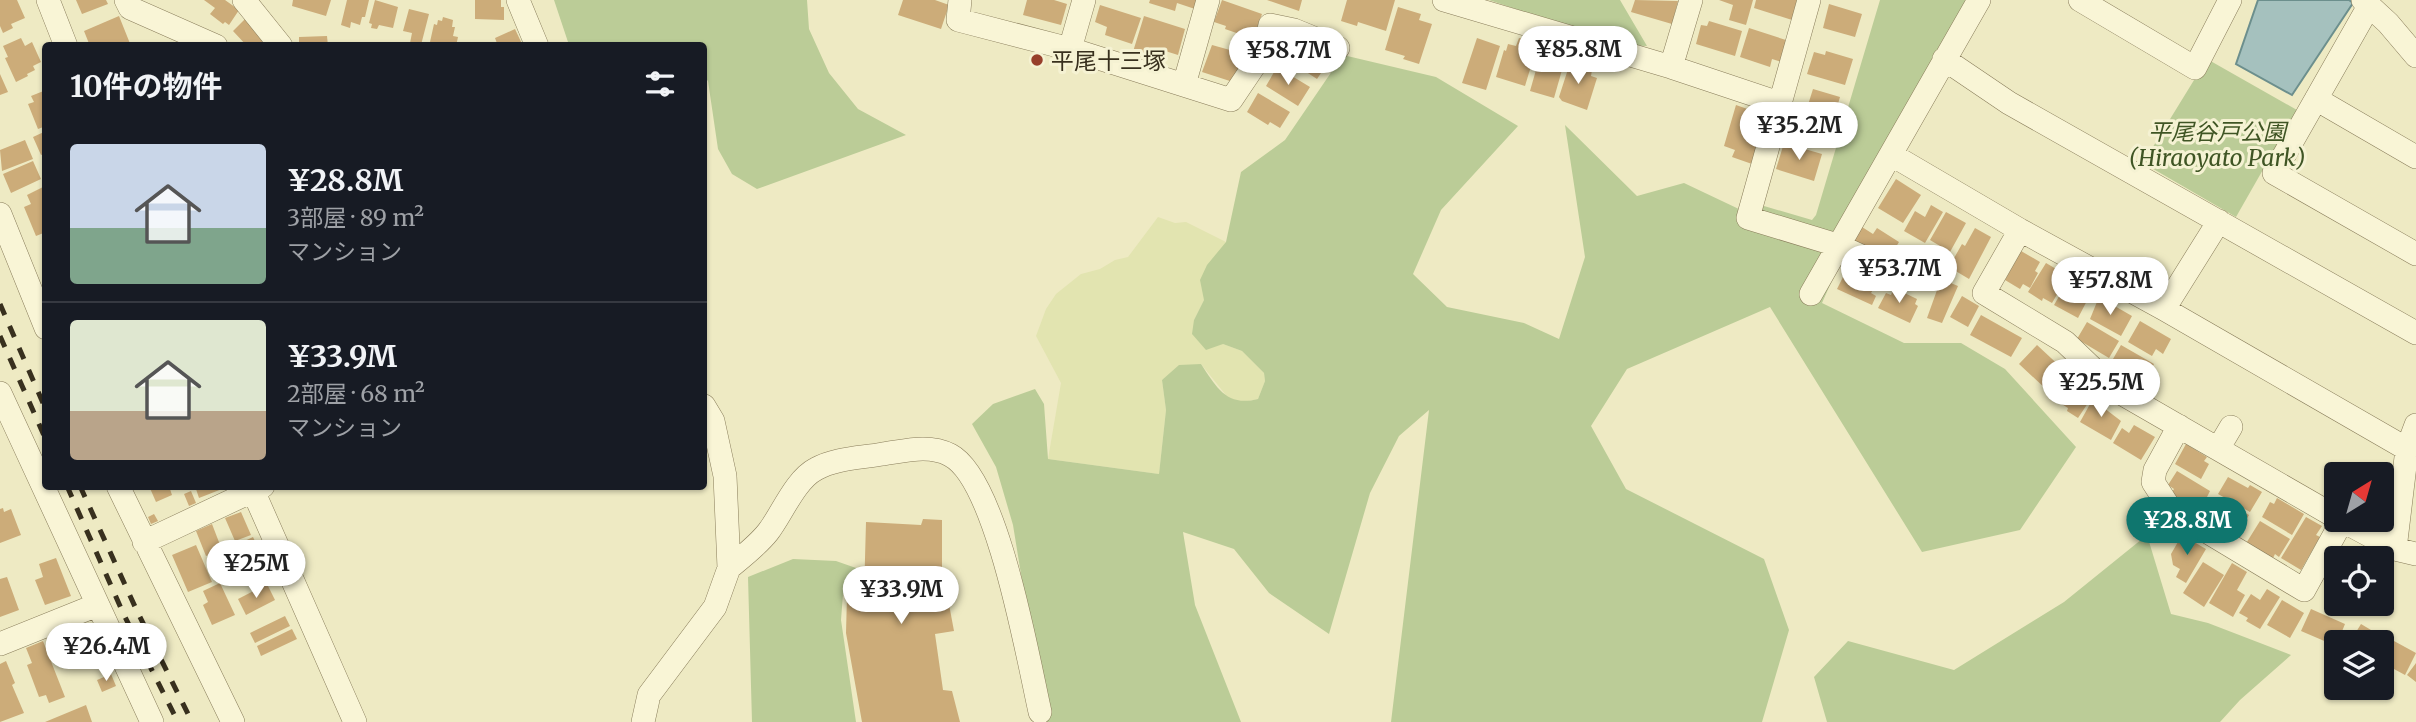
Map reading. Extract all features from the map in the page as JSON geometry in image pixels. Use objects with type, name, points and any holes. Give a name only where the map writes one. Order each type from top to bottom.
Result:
[{"type":"street","points":[[47,0],[64,42]]},
{"type":"street","points":[[126,0],[130,8],[207,42]]},
{"type":"street","points":[[518,0],[535,42]]},
{"type":"street","points":[[960,0],[958,20],[1070,50],[1231,100],[1264,51],[1270,25],[1294,30],[1338,48]]},
{"type":"street","points":[[1070,50],[1084,0]]},
{"type":"street","points":[[1184,85],[1208,0]]},
{"type":"street","points":[[1446,0],[1671,67],[1779,103]]},
{"type":"street","points":[[1671,67],[1691,0]]},
{"type":"street","points":[[1809,0],[1748,218],[1837,245],[1893,271]]},
{"type":"street","points":[[1811,294],[1979,0]]},
{"type":"street","points":[[2080,0],[2195,68],[2230,0]]},
{"type":"street","points":[[2416,56],[2388,23],[2366,3],[2274,173],[2416,254]]},
{"type":"street","points":[[253,4],[278,42]]},
{"type":"street","points":[[1944,59],[2009,103],[2416,333]]},
{"type":"street","points":[[2316,99],[2416,158]]},
{"type":"street","points":[[1892,155],[2407,449]]},
{"type":"street","points":[[0,214],[42,318]]},
{"type":"street","points":[[2164,309],[2220,222]]},
{"type":"street","points":[[2020,230],[1984,293],[2065,342],[2114,389],[2324,510]]},
{"type":"street","points":[[0,393],[42,485]]},
{"type":"street","points":[[643,722],[649,695],[715,607],[729,568],[725,476],[713,421],[707,411]]},
{"type":"street","points":[[2366,532],[2406,552],[2407,449],[2416,425]]},
{"type":"street","points":[[2179,426],[2155,470],[2153,482],[2171,510],[2304,590],[2335,532]]},
{"type":"street","points":[[2218,449],[2231,427]]},
{"type":"street","points":[[729,568],[768,532],[792,494],[814,469],[843,460],[925,448],[950,454],[963,464],[978,487],[989,514],[1008,573],[1040,712]]},
{"type":"street","points":[[44,490],[152,722]]},
{"type":"street","points":[[120,490],[233,722]]},
{"type":"street","points":[[144,542],[252,490]]},
{"type":"street","points":[[257,490],[355,722]]},
{"type":"street","points":[[0,644],[97,605]]},
{"type":"green space","points":[[554,0],[807,0],[809,29],[829,73],[858,109],[906,135],[757,189],[732,174],[718,149],[707,80],[707,42],[568,42]]},
{"type":"green space","points":[[1489,0],[1620,0],[1647,46],[1621,45]]},
{"type":"green space","points":[[1880,0],[1970,0],[1833,235],[1765,218],[1761,209],[1764,206],[1812,220],[1816,215]]},
{"type":"green space","points":[[1343,55],[1436,77],[1518,126],[1441,210],[1413,274],[1447,307],[1524,323],[1559,339],[1585,257],[1565,125],[1637,196],[1684,183],[1842,258],[1822,303],[1904,343],[1961,343],[2005,369],[2076,447],[2020,530],[1922,552],[1770,307],[1627,369],[1591,426],[1626,489],[1764,559],[1789,630],[1762,722],[1391,722],[1429,410],[1399,436],[1370,493],[1329,634],[1269,593],[1234,549],[1183,532],[1195,605],[1241,722],[1045,722],[1013,525],[996,467],[972,424],[993,404],[1035,389],[1044,404],[1048,459],[1159,474],[1166,410],[1162,380],[1179,365],[1201,364],[1218,388],[1231,398],[1247,401],[1258,399],[1265,381],[1264,373],[1242,351],[1223,344],[1206,350],[1192,334],[1194,320],[1204,300],[1200,280],[1207,265],[1226,242],[1241,172],[1285,140]]},
{"type":"green space","name":"平尾谷戸公園 (Hiraoyato Park)","points":[[2207,59],[2297,110],[2236,217],[2143,163]]},
{"type":"green space","points":[[1158,217],[1175,223],[1186,222],[1226,242],[1194,320],[1223,344],[1242,351],[1264,373],[1265,381],[1258,399],[1243,402],[1229,399],[1201,364],[1162,380],[1166,410],[1159,474],[1048,459],[1061,383],[1036,336],[1046,309],[1056,294],[1081,274],[1128,257]]},
{"type":"green space","points":[[2147,535],[2171,614],[2208,623],[2291,655],[2240,700],[2220,722],[1827,722],[1814,677],[1848,641],[1954,670],[2064,602]]},
{"type":"green space","points":[[793,559],[836,561],[856,568],[861,589],[843,594],[841,620],[856,722],[752,722],[748,577]]},
{"type":"water","points":[[2258,0],[2349,0],[2353,3],[2292,95],[2236,64]]},
{"type":"building","points":[[0,0],[17,0],[25,18],[11,24],[13,28],[3,33],[0,26]]},
{"type":"building","points":[[76,0],[106,0],[108,4],[82,14]]},
{"type":"building","points":[[204,0],[225,0],[239,10],[229,25],[225,22],[223,24],[210,14],[215,8]]},
{"type":"building","points":[[293,0],[331,0],[326,16],[292,6]]},
{"type":"building","points":[[347,0],[369,0],[360,25],[351,22],[350,28],[341,25]]},
{"type":"building","points":[[375,0],[398,7],[393,28],[379,25],[377,29],[371,28],[372,24],[369,23]]},
{"type":"building","points":[[475,0],[501,0],[504,20],[475,19]]},
{"type":"building","points":[[903,0],[935,0],[949,5],[941,29],[898,15]]},
{"type":"building","points":[[1027,0],[1054,0],[1067,4],[1061,25],[1023,15]]},
{"type":"building","points":[[1150,0],[1197,0],[1195,9],[1177,3],[1175,11],[1149,3]]},
{"type":"building","points":[[1222,0],[1262,14],[1254,36],[1248,37],[1225,29],[1226,26],[1214,22]]},
{"type":"building","points":[[1267,0],[1302,0],[1299,11]]},
{"type":"building","points":[[1347,0],[1395,0],[1386,31],[1358,22],[1357,26],[1341,21]]},
{"type":"building","points":[[1635,0],[1678,1],[1672,24],[1631,12]]},
{"type":"building","points":[[1719,0],[1753,0],[1746,25],[1729,20],[1733,5]]},
{"type":"building","points":[[1756,0],[1797,0],[1792,20],[1754,8]]},
{"type":"building","points":[[1829,4],[1862,14],[1855,37],[1823,28]]},
{"type":"building","points":[[1100,5],[1141,18],[1132,44],[1105,35],[1107,27],[1095,22]]},
{"type":"building","points":[[1398,7],[1421,14],[1419,20],[1432,24],[1419,64],[1385,50]]},
{"type":"building","points":[[409,9],[429,14],[422,42],[410,42],[412,33],[403,31]]},
{"type":"building","points":[[119,16],[129,42],[88,42],[84,31]]},
{"type":"building","points":[[1144,16],[1185,29],[1178,55],[1159,49],[1156,62],[1132,55]]},
{"type":"building","points":[[443,17],[453,20],[453,36],[458,37],[457,42],[430,42],[434,24],[437,25],[438,20],[442,21]]},
{"type":"building","points":[[245,19],[265,39],[262,42],[243,42],[233,31]]},
{"type":"building","points":[[1709,21],[1742,31],[1735,56],[1696,44],[1701,25],[1707,26]]},
{"type":"building","points":[[1749,28],[1789,41],[1782,62],[1772,59],[1770,67],[1740,57]]},
{"type":"building","points":[[515,29],[521,42],[496,42],[495,38]]},
{"type":"building","points":[[327,36],[328,42],[299,42],[299,37]]},
{"type":"building","points":[[21,38],[25,46],[32,42],[41,62],[33,66],[35,70],[27,74],[28,76],[16,82],[5,58],[8,57],[3,46]]},
{"type":"building","points":[[1477,38],[1500,46],[1486,90],[1462,83]]},
{"type":"building","points":[[1519,38],[1538,43],[1525,86],[1496,77],[1504,50],[1506,51],[1508,44],[1516,46]]},
{"type":"building","points":[[1293,39],[1329,61],[1317,79],[1282,56]]},
{"type":"building","points":[[1212,45],[1248,55],[1233,82],[1202,72]]},
{"type":"building","points":[[1826,51],[1853,59],[1845,85],[1807,74],[1814,52],[1825,55]]},
{"type":"building","points":[[1540,56],[1564,63],[1554,98],[1530,91]]},
{"type":"building","points":[[1579,62],[1587,65],[1586,68],[1592,70],[1591,76],[1597,78],[1587,110],[1562,101],[1559,97],[1570,63],[1578,66]]},
{"type":"building","points":[[1277,67],[1310,87],[1298,106],[1266,86]]},
{"type":"building","points":[[0,74],[8,92],[0,95]]},
{"type":"building","points":[[1813,89],[1840,97],[1828,139],[1800,130]]},
{"type":"building","points":[[42,92],[42,128],[38,129],[28,104],[34,102],[31,96]]},
{"type":"building","points":[[1258,93],[1290,112],[1280,128],[1270,122],[1268,125],[1247,112]]},
{"type":"building","points":[[1736,105],[1759,113],[1756,123],[1765,125],[1752,164],[1732,157],[1735,150],[1724,146]]},
{"type":"building","points":[[42,133],[42,155],[41,155],[33,137]]},
{"type":"building","points":[[25,140],[33,159],[2,171],[0,150]]},
{"type":"building","points":[[1784,143],[1822,154],[1814,181],[1776,169]]},
{"type":"building","points":[[33,161],[41,179],[11,193],[3,174]]},
{"type":"building","points":[[1896,179],[1921,195],[1903,223],[1878,208]]},
{"type":"building","points":[[42,188],[42,234],[36,236],[24,207],[31,204],[27,195]]},
{"type":"building","points":[[1931,205],[1943,212],[1925,243],[1904,231],[1915,211],[1925,217]]},
{"type":"building","points":[[1946,212],[1966,223],[1950,252],[1930,240]]},
{"type":"building","points":[[1862,227],[1873,234],[1877,228],[1899,242],[1888,260],[1851,245]]},
{"type":"building","points":[[1975,228],[1991,237],[1969,279],[1949,267]]},
{"type":"building","points":[[1900,245],[1910,250],[1908,253],[1943,269],[1934,289],[1899,273],[1904,262],[1894,258]]},
{"type":"building","points":[[2021,251],[2040,262],[2030,288],[2023,284],[2020,289],[2005,280]]},
{"type":"building","points":[[2046,263],[2068,276],[2052,303],[2043,298],[2042,301],[2028,292]]},
{"type":"building","points":[[1846,271],[1876,285],[1871,293],[1876,296],[1872,305],[1837,289]]},
{"type":"building","points":[[1941,279],[1958,286],[1942,323],[1927,318]]},
{"type":"building","points":[[2068,281],[2091,293],[2078,318],[2054,305]]},
{"type":"building","points":[[1894,288],[1917,299],[1915,304],[1918,306],[1910,323],[1878,308],[1886,293],[1891,295]]},
{"type":"building","points":[[1962,296],[1979,306],[1968,327],[1950,317]]},
{"type":"building","points":[[2099,297],[2132,316],[2121,336],[2090,319]]},
{"type":"building","points":[[1981,315],[2022,338],[2011,357],[1970,335]]},
{"type":"building","points":[[2140,321],[2171,339],[2163,354],[2156,349],[2152,356],[2128,342]]},
{"type":"building","points":[[2087,322],[2119,341],[2109,358],[2077,339]]},
{"type":"building","points":[[2037,345],[2065,371],[2047,390],[2019,364]]},
{"type":"building","points":[[2121,345],[2154,364],[2147,377],[2134,369],[2129,377],[2109,366]]},
{"type":"building","points":[[2066,374],[2096,391],[2078,418],[2052,398]]},
{"type":"building","points":[[2095,395],[2107,402],[2104,408],[2121,421],[2111,440],[2080,422]]},
{"type":"building","points":[[2134,425],[2155,437],[2141,460],[2113,443],[2122,428],[2129,433]]},
{"type":"building","points":[[2186,444],[2207,457],[2204,461],[2209,464],[2201,479],[2175,464]]},
{"type":"building","points":[[2177,471],[2210,491],[2206,499],[2202,497],[2194,510],[2170,495],[2174,489],[2168,485]]},
{"type":"building","points":[[2228,477],[2262,492],[2250,512],[2218,494]]},
{"type":"building","points":[[151,490],[170,490],[172,495],[156,502]]},
{"type":"building","points":[[196,490],[219,490],[199,498]]},
{"type":"building","points":[[191,491],[196,503],[189,506],[184,494]]},
{"type":"building","points":[[2219,498],[2249,515],[2236,536],[2207,519]]},
{"type":"building","points":[[2277,498],[2304,514],[2292,535],[2262,517],[2270,502],[2274,504]]},
{"type":"building","points":[[3,508],[4,512],[11,509],[21,535],[0,543],[0,509]]},
{"type":"building","points":[[241,512],[251,535],[235,541],[225,518]]},
{"type":"building","points":[[154,514],[158,521],[151,524],[148,517]]},
{"type":"building","points":[[2306,517],[2322,526],[2316,535],[2320,537],[2301,570],[2281,558]]},
{"type":"building","points":[[923,519],[942,520],[942,599],[948,599],[954,631],[935,634],[943,690],[952,691],[960,722],[862,722],[846,633],[847,596],[864,595],[866,522],[921,525]]},
{"type":"building","points":[[2260,521],[2290,539],[2279,557],[2275,554],[2272,560],[2245,545]]},
{"type":"building","points":[[212,524],[222,550],[206,556],[196,531]]},
{"type":"building","points":[[2182,535],[2206,549],[2186,583],[2176,577],[2180,569],[2173,565],[2171,554]]},
{"type":"building","points":[[253,537],[264,560],[247,568],[236,545]]},
{"type":"building","points":[[196,545],[212,582],[188,592],[172,555]]},
{"type":"building","points":[[231,550],[239,570],[221,578],[213,559]]},
{"type":"building","points":[[56,558],[71,596],[45,605],[35,580],[43,577],[39,564]]},
{"type":"building","points":[[2203,562],[2224,575],[2204,607],[2183,593]]},
{"type":"building","points":[[2232,563],[2247,572],[2237,590],[2245,595],[2233,617],[2209,603]]},
{"type":"building","points":[[7,577],[19,610],[0,617],[0,579]]},
{"type":"building","points":[[220,583],[235,615],[212,625],[203,605],[208,602],[203,591]]},
{"type":"building","points":[[267,584],[275,600],[246,615],[238,599]]},
{"type":"building","points":[[2267,589],[2280,597],[2260,629],[2246,621],[2248,618],[2239,613],[2251,594],[2260,600]]},
{"type":"building","points":[[2282,600],[2304,613],[2290,638],[2267,625]]},
{"type":"building","points":[[2311,609],[2345,624],[2343,630],[2324,630],[2324,641],[2301,631]]},
{"type":"building","points":[[285,616],[290,626],[255,643],[250,633]]},
{"type":"building","points":[[2361,624],[2371,630],[2357,630]]},
{"type":"building","points":[[83,626],[91,650],[80,653],[81,657],[62,663],[53,636]]},
{"type":"building","points":[[292,629],[297,639],[261,656],[257,646]]},
{"type":"building","points":[[43,641],[65,697],[49,703],[46,695],[39,697],[27,665],[32,663],[26,648]]},
{"type":"building","points":[[2394,641],[2416,653],[2405,675],[2394,669]]},
{"type":"building","points":[[6,661],[15,683],[12,685],[24,713],[0,722],[0,664]]},
{"type":"building","points":[[2416,663],[2416,682],[2407,675]]},
{"type":"building","points":[[111,674],[116,686],[102,692],[97,680]]},
{"type":"building","points":[[86,705],[92,722],[45,722]]},
{"type":"railway","points":[[0,304],[42,401]]},
{"type":"railway","points":[[0,336],[42,431]]},
{"type":"railway","points":[[69,490],[124,615],[178,722]]},
{"type":"railway","points":[[82,490],[192,722]]},
{"type":"place","name":"平尾十三塚","points":[[1037,60]]}]
